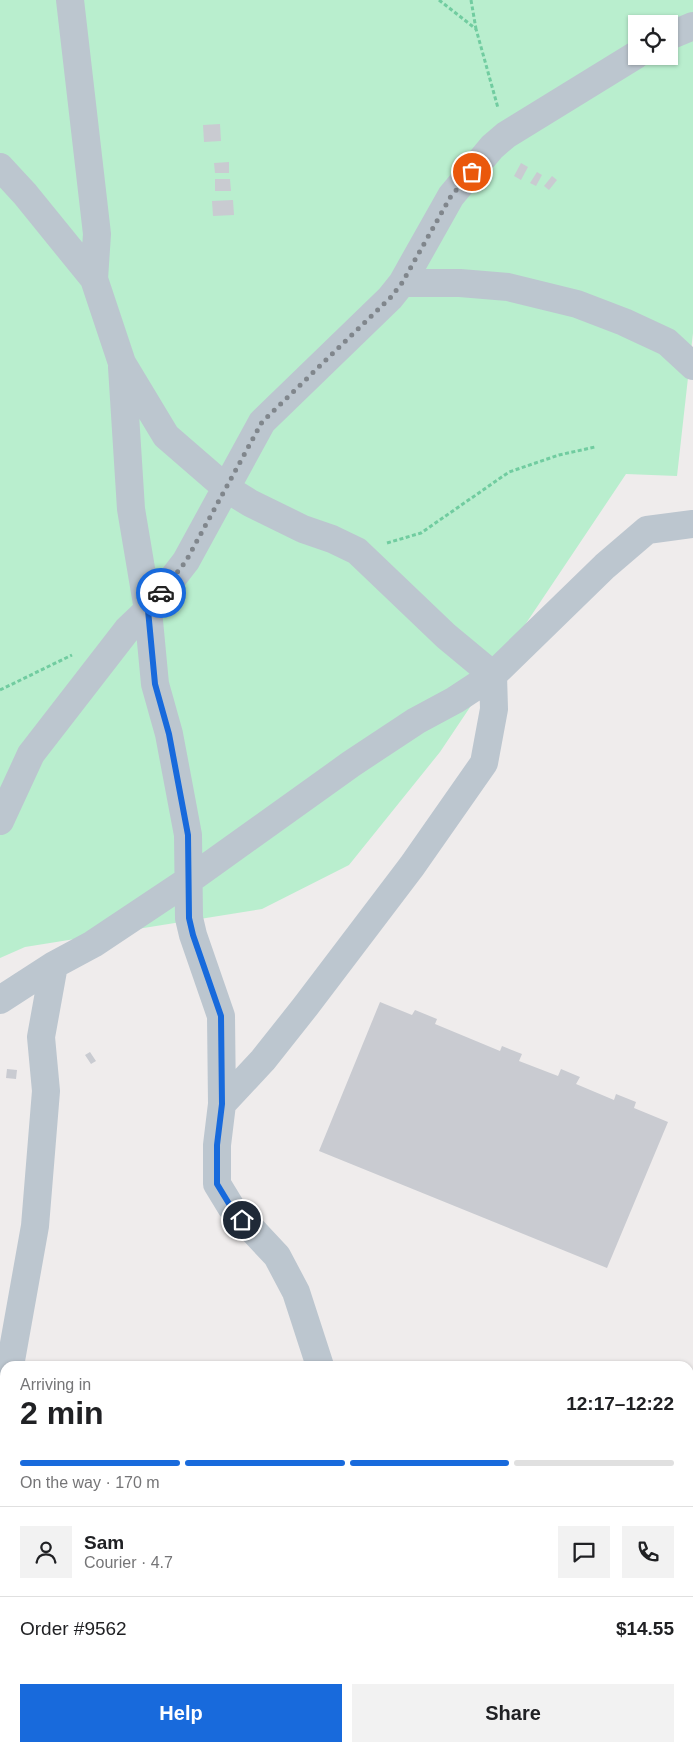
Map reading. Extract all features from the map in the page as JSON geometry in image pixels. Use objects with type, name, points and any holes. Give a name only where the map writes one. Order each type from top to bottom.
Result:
[{"type":"street","points":[[70,0],[97,234],[94,278]]},
{"type":"street","points":[[678,32],[693,26]]},
{"type":"street","points":[[0,821],[31,754],[127,630],[148,610],[186,561],[262,422],[390,298],[402,283],[451,196],[492,147],[506,135],[628,60]]},
{"type":"street","points":[[0,167],[25,194],[94,278],[122,363],[166,436],[226,488],[250,503],[303,529],[332,539],[357,551],[446,636],[494,675]]},
{"type":"street","points":[[402,283],[460,283],[508,287],[577,304],[624,322],[667,342],[693,366]]},
{"type":"street","points":[[122,363],[131,508],[148,610],[155,684],[169,734],[188,835],[189,918],[221,1016],[222,1104],[217,1145],[217,1184],[231,1207],[277,1256],[296,1292],[318,1361]]},
{"type":"street","points":[[0,1000],[54,965],[93,944],[188,880],[351,764],[416,721],[455,700],[494,675],[605,566],[647,530],[693,524]]},
{"type":"street","points":[[222,1104],[263,1060],[305,1007],[412,866],[484,763],[494,708],[494,675]]},
{"type":"street","points":[[11,1361],[35,1226],[46,1090],[41,1037],[54,965]]},
{"type":"path","points":[[439,0],[476,29]]},
{"type":"path","points":[[471,0],[476,29],[506,135]]},
{"type":"path","points":[[357,551],[421,533],[509,472],[559,455],[596,447]]},
{"type":"path","points":[[0,690],[74,654]]},
{"type":"green space","points":[[0,0],[693,0],[693,333],[677,476],[626,474],[440,752],[349,865],[262,909],[25,947],[0,958]]},
{"type":"building","points":[[220,124],[221,141],[204,142],[203,125]]},
{"type":"building","points":[[229,162],[229,173],[215,173],[214,163]]},
{"type":"building","points":[[521,163],[528,167],[521,180],[514,176]]},
{"type":"building","points":[[537,172],[542,175],[536,186],[530,183]]},
{"type":"building","points":[[552,176],[557,180],[549,190],[544,186]]},
{"type":"building","points":[[215,179],[230,179],[231,191],[215,191]]},
{"type":"building","points":[[233,200],[234,215],[213,216],[212,201]]},
{"type":"building","points":[[380,1002],[412,1015],[415,1010],[437,1019],[435,1024],[500,1051],[502,1046],[522,1054],[519,1061],[558,1076],[561,1069],[580,1077],[576,1084],[614,1100],[616,1094],[636,1102],[634,1108],[668,1122],[607,1268],[319,1151]]},
{"type":"building","points":[[90,1052],[96,1061],[91,1064],[85,1055]]},
{"type":"building","points":[[7,1069],[17,1070],[16,1079],[6,1078]]},
{"type":"way so far","points":[[161,593],[186,561],[262,422],[329,355],[390,298],[402,283],[451,196],[472,172]]},
{"type":"route","points":[[161,593],[148,610],[150,648],[155,684],[169,734],[188,835],[189,918],[221,1016],[222,1104],[217,1145],[217,1184],[231,1207],[242,1220]]}]
